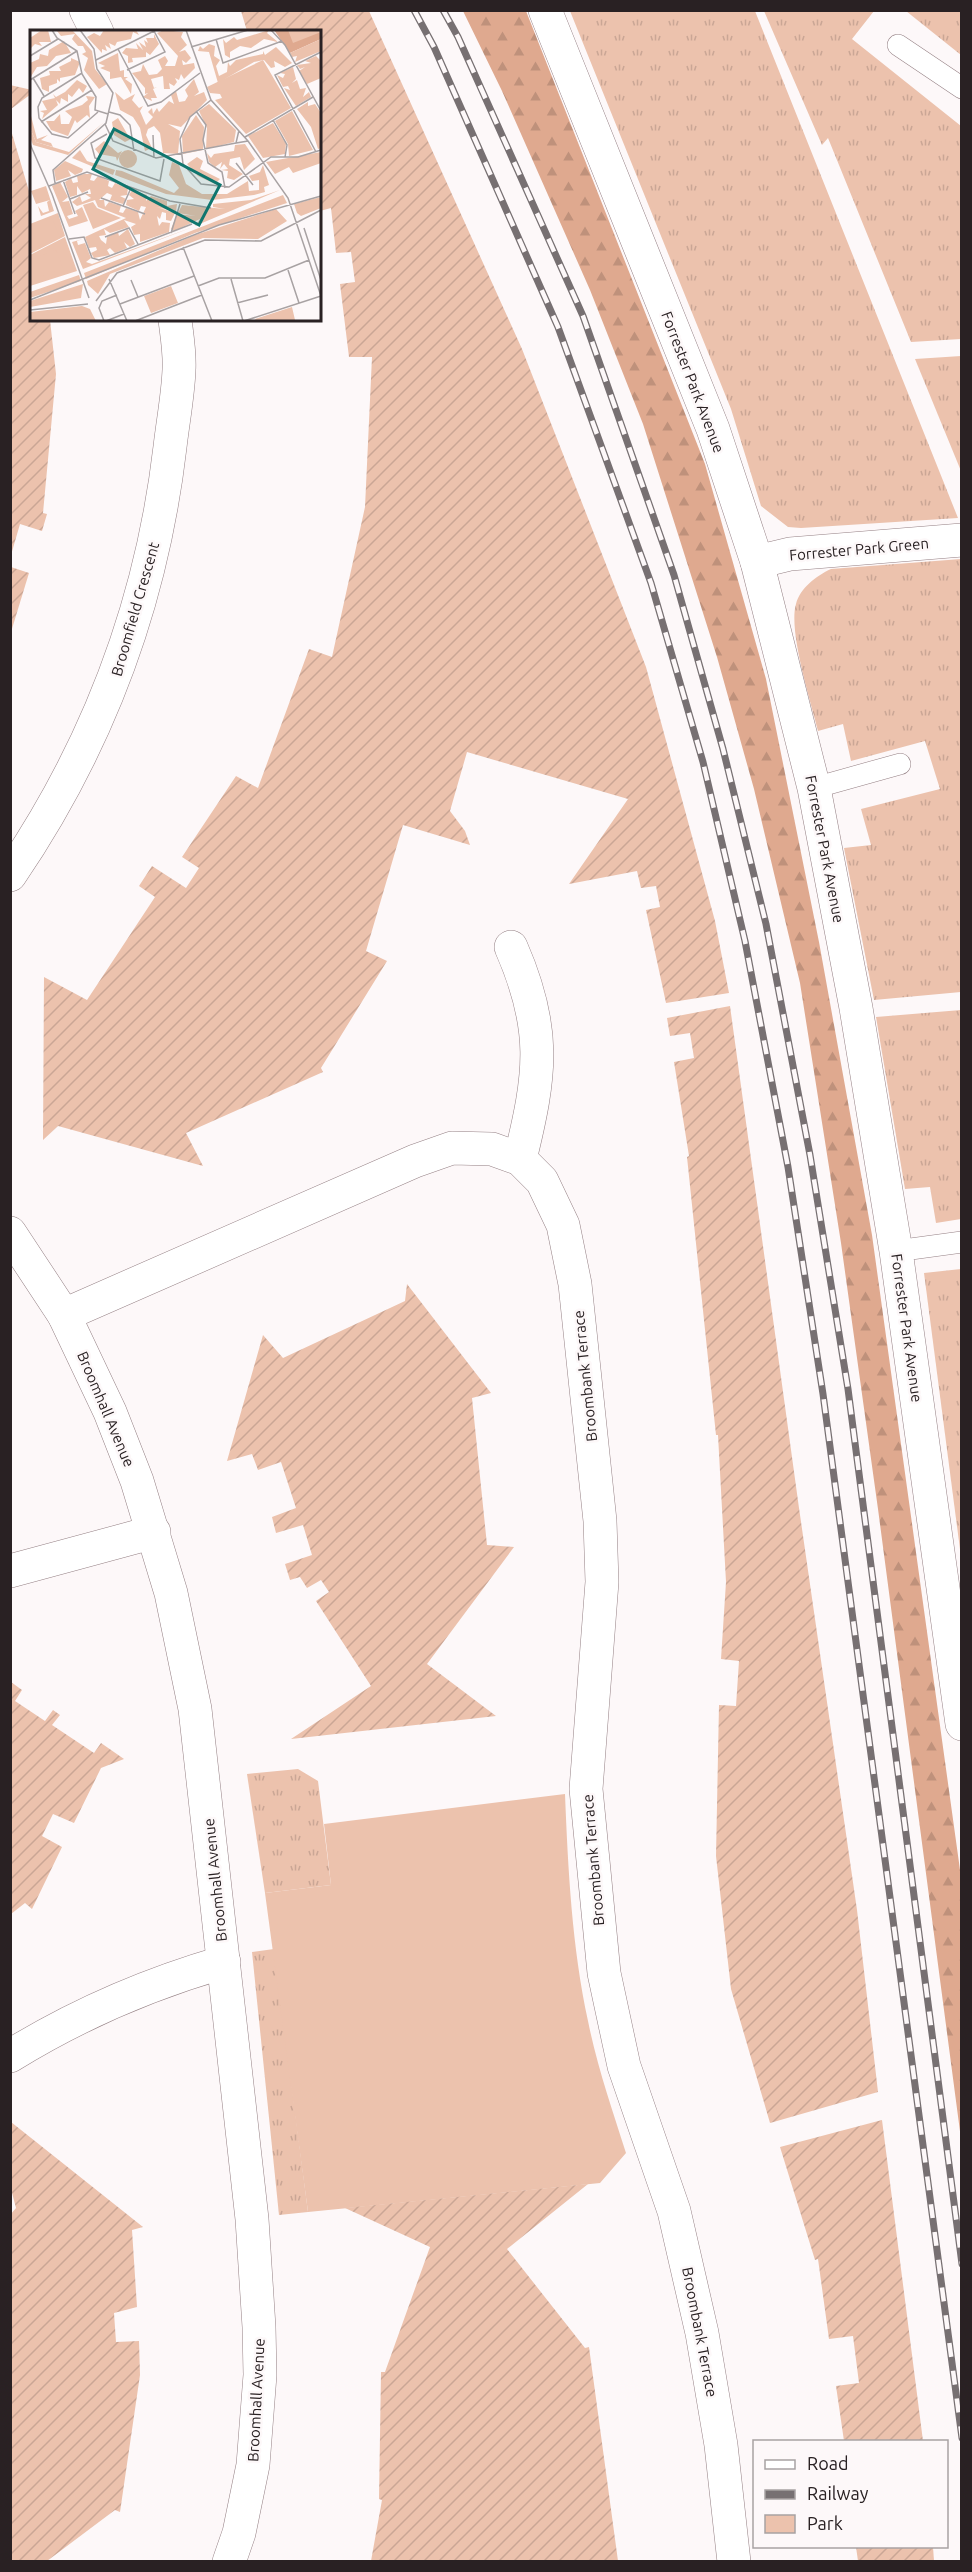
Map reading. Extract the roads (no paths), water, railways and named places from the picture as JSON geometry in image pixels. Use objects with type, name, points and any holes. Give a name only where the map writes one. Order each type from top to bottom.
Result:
[{"type":"street","points":[[86,10],[96,30]]},
{"type":"street","name":"Forrester Park Avenue","points":[[545,10],[713,429],[757,562],[814,788],[856,1008],[896,1251],[958,1663],[962,1724]]},
{"type":"street","name":"Broomfield Crescent","points":[[10,875],[26,852],[84,746],[122,661],[163,512],[179,368],[176,321]]},
{"type":"street","name":"Forrester Park Green","points":[[757,562],[790,554],[962,540]]},
{"type":"street","points":[[511,947],[526,982],[538,1043],[538,1069],[532,1110],[520,1159]]},
{"type":"street","name":"Broombank Terrace","points":[[64,1315],[415,1161],[452,1148],[492,1149],[520,1159],[542,1182],[563,1225],[576,1284],[596,1485],[602,1582],[586,1790],[604,1973],[624,2066],[674,2211],[702,2333],[721,2445],[734,2562]]},
{"type":"street","name":"Broomhall Avenue","points":[[10,1233],[64,1315],[110,1412],[154,1532],[185,1652],[195,1709],[252,2219],[260,2375],[254,2465],[239,2533],[228,2562]]},
{"type":"street","points":[[10,1571],[154,1532]]},
{"type":"street","points":[[10,2056],[108,2003],[158,1983],[224,1962]]},
{"type":"lane","points":[[898,45],[962,88]]},
{"type":"lane","points":[[814,788],[900,764]]},
{"type":"lane","points":[[896,1251],[962,1242]]},
{"type":"railway","points":[[414,10],[434,47],[558,327],[651,583],[703,762],[745,941],[788,1167],[823,1394],[962,2438]]},
{"type":"railway","points":[[443,10],[458,37],[583,316],[674,575],[723,749],[766,924],[810,1155],[848,1389],[962,2264]]}]
